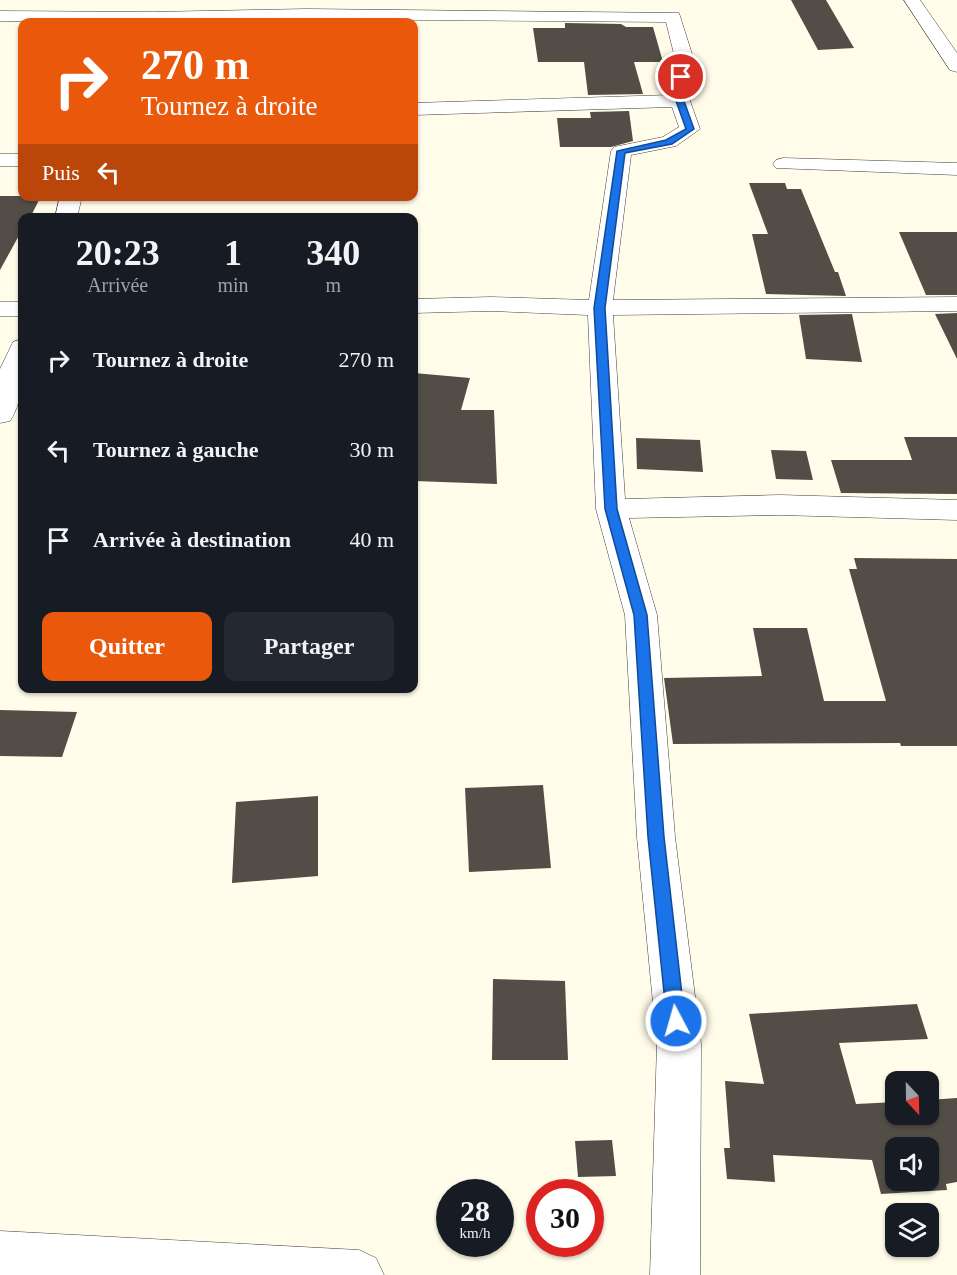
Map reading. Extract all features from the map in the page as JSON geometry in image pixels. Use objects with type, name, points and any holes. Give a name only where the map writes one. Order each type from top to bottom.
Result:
[{"type":"street","points":[[152,18],[161,0]]},
{"type":"street","points":[[912,0],[957,66]]},
{"type":"street","points":[[186,18],[380,7],[671,8],[683,54],[680,101],[690,129],[669,142],[621,151],[600,308],[611,509],[641,615],[656,837],[679,1044],[675,1275]]},
{"type":"street","points":[[0,16],[76,18]]},
{"type":"street","points":[[924,17],[946,19]]},
{"type":"street","points":[[418,109],[680,101]]},
{"type":"street","points":[[0,160],[18,160]]},
{"type":"street","points":[[783,164],[957,169]]},
{"type":"street","points":[[418,306],[491,304],[600,308],[957,304]]},
{"type":"street","points":[[0,309],[18,309]]},
{"type":"street","points":[[0,415],[10,376],[18,357]]},
{"type":"street","points":[[611,509],[780,505],[957,510]]},
{"type":"street","points":[[0,1255],[359,1275]]},
{"type":"building","points":[[791,0],[826,0],[854,48],[818,50]]},
{"type":"building","points":[[565,23],[653,27],[663,62],[634,62],[643,94],[588,95],[584,62],[538,62],[533,28],[565,28]]},
{"type":"building","points":[[629,111],[633,141],[611,147],[560,147],[557,118],[591,118],[590,112]]},
{"type":"building","points":[[749,183],[785,183],[787,189],[801,189],[835,272],[838,272],[846,296],[766,294],[752,234],[768,234]]},
{"type":"building","points":[[0,196],[18,196],[18,201],[38,201],[32,213],[18,213],[18,237],[0,270]]},
{"type":"building","points":[[899,232],[957,232],[957,295],[926,295]]},
{"type":"building","points":[[957,313],[957,359],[935,314]]},
{"type":"building","points":[[852,314],[862,362],[806,359],[799,315]]},
{"type":"building","points":[[418,373],[470,378],[461,410],[494,410],[497,484],[418,481]]},
{"type":"building","points":[[904,437],[957,437],[957,494],[841,493],[831,460],[912,460]]},
{"type":"building","points":[[636,438],[700,440],[703,472],[637,469]]},
{"type":"building","points":[[771,450],[806,451],[813,480],[776,479]]},
{"type":"building","points":[[854,558],[957,559],[957,746],[901,746],[900,743],[673,744],[664,678],[762,676],[753,628],[807,628],[824,701],[886,701],[849,569],[857,569]]},
{"type":"building","points":[[0,710],[77,712],[62,757],[0,756]]},
{"type":"building","points":[[543,785],[551,868],[469,872],[465,788]]},
{"type":"building","points":[[318,796],[318,876],[232,883],[236,802]]},
{"type":"building","points":[[493,979],[565,981],[568,1060],[492,1060]]},
{"type":"building","points":[[917,1004],[928,1039],[839,1043],[856,1104],[885,1103],[885,1125],[939,1125],[939,1099],[957,1098],[957,1182],[946,1184],[947,1190],[939,1190],[939,1137],[885,1137],[885,1191],[930,1191],[881,1194],[872,1160],[773,1155],[775,1182],[727,1179],[724,1148],[730,1148],[725,1081],[764,1084],[749,1014]]},
{"type":"building","points":[[612,1140],[616,1176],[578,1177],[575,1141]]},
{"type":"route","points":[[676,1021],[656,837],[641,615],[611,509],[600,308],[621,151],[643,149],[669,142],[690,129],[680,101],[681,77]]}]
